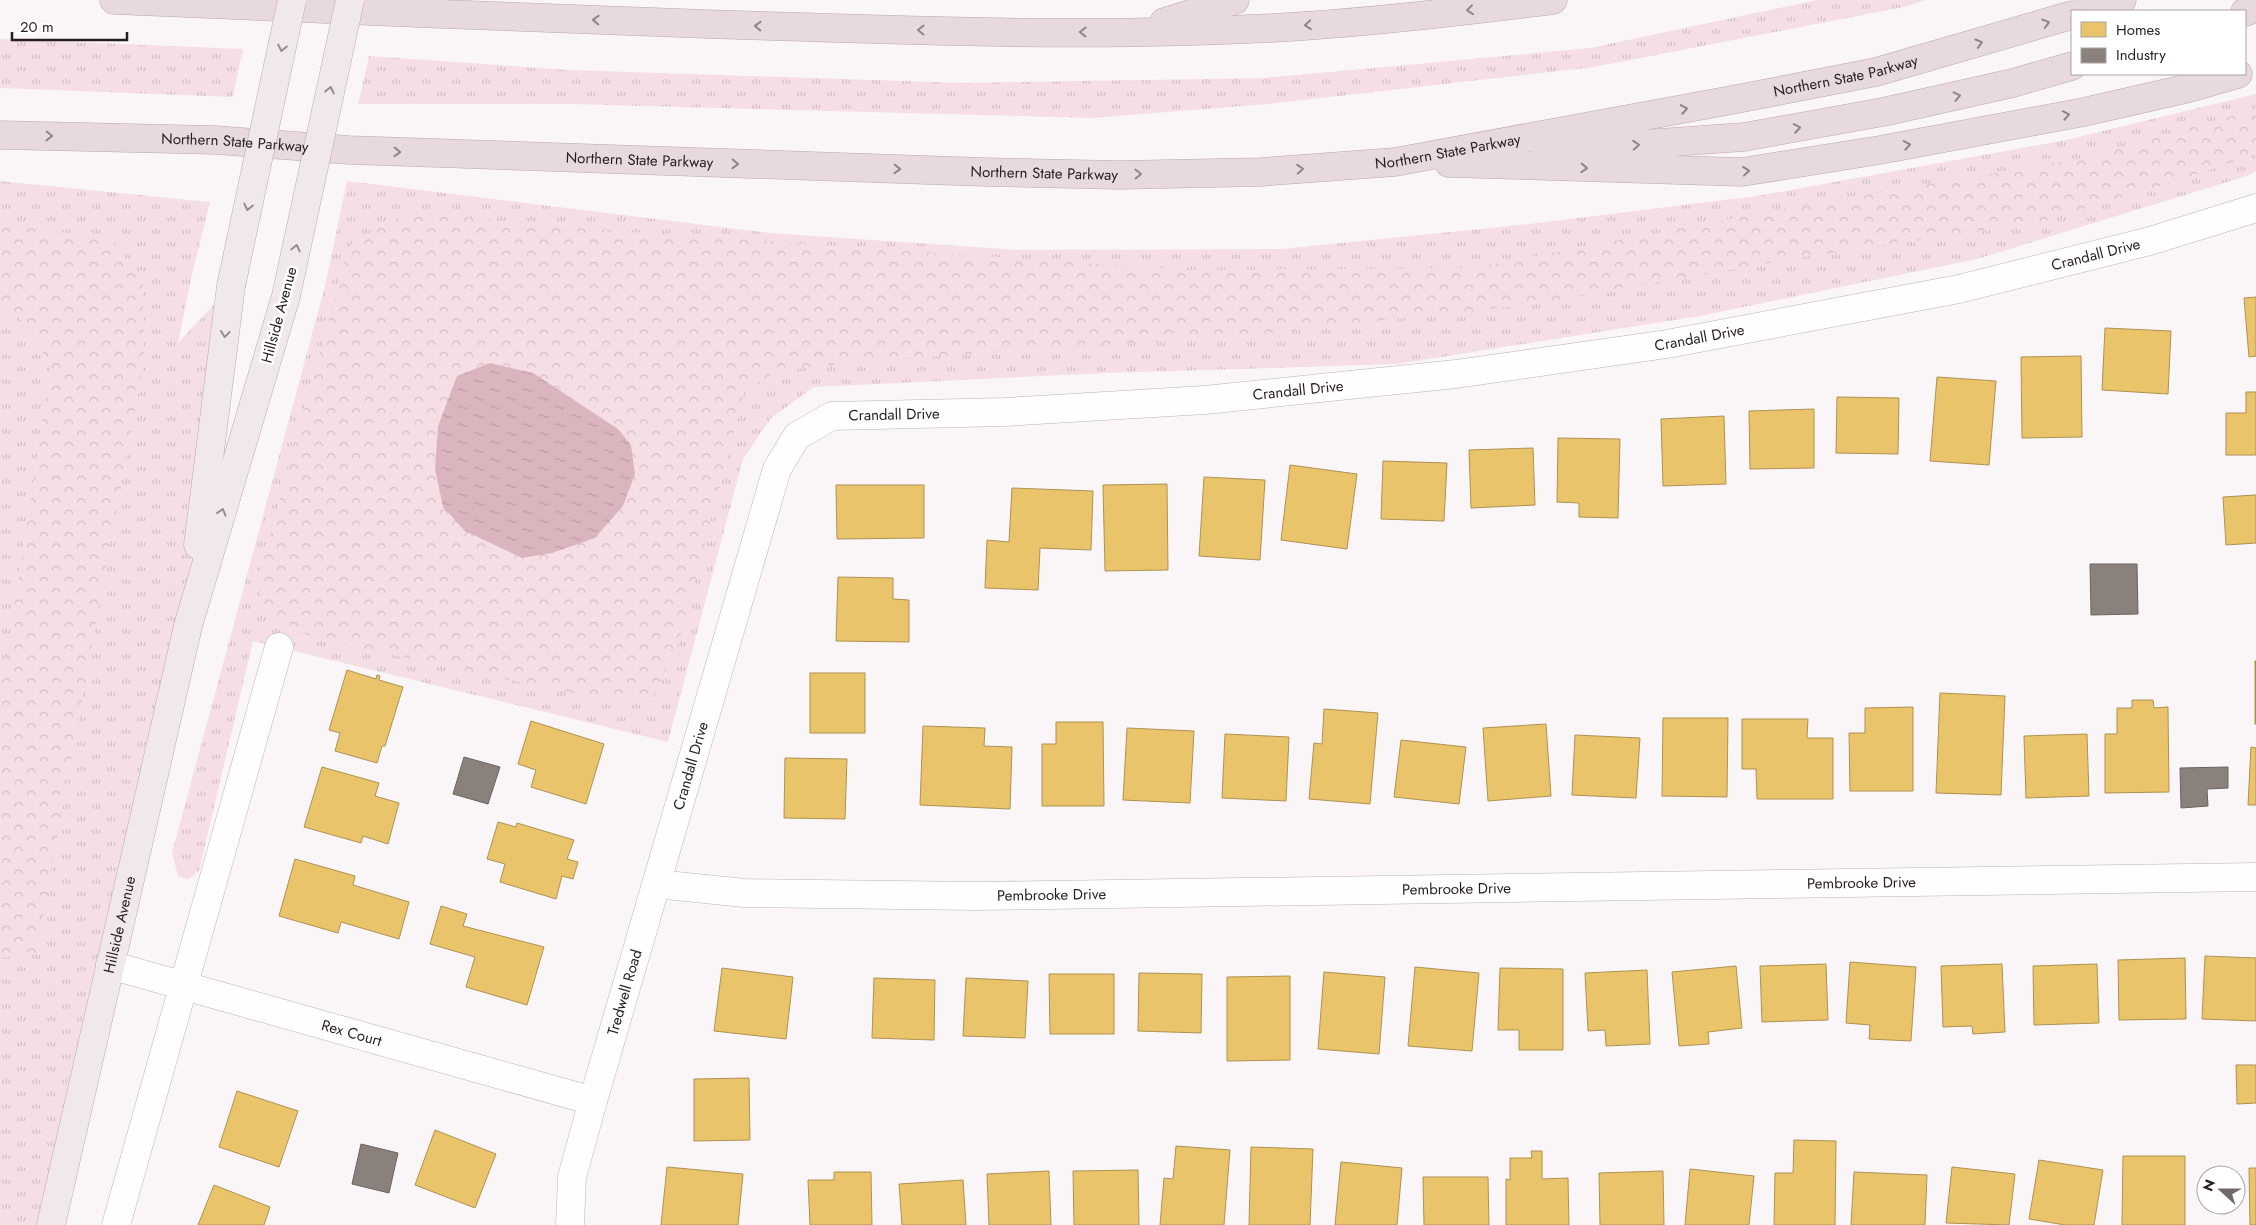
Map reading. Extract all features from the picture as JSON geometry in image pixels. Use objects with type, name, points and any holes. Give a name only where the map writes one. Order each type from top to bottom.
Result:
[{"type":"highway","points":[[114,0],[378,12],[854,29],[1132,32],[1273,28],[1414,16],[1553,0]]},
{"type":"highway","points":[[1132,32],[1235,0]]},
{"type":"highway","points":[[2088,10],[2122,0]]},
{"type":"highway","name":"Northern State Parkway","points":[[0,135],[215,140],[349,150],[1004,173],[1261,172],[1395,162],[1876,72],[2071,15]]},
{"type":"highway","points":[[1395,162],[1744,137],[1883,112],[2013,83],[2071,66]]},
{"type":"highway","points":[[1395,162],[1742,172],[2084,112],[2189,88],[2234,75]]},
{"type":"main road","name":"Hillside Avenue","points":[[188,626],[231,286],[292,0]]},
{"type":"main road","name":"Hillside Avenue","points":[[51,1225],[188,626],[286,296],[350,0]]},
{"type":"street","name":"Crandall Drive","points":[[657,884],[777,470],[797,436],[832,416],[1005,412],[1205,400],[1456,374],[1666,344],[1959,289],[2150,241],[2256,208]]},
{"type":"street","points":[[116,1225],[279,647]]},
{"type":"street","name":"Pembrooke Drive","points":[[657,884],[744,893],[976,896],[2256,877]]},
{"type":"street","name":"Tredwell Road","points":[[570,1225],[572,1177],[657,884]]},
{"type":"street","name":"Rex Court","points":[[110,965],[593,1101]]},
{"type":"green space","points":[[1817,0],[1926,0],[1904,7],[1594,67],[1268,104],[1092,118],[570,104],[358,104],[369,56],[570,70],[963,83],[1265,78],[1590,48]]},
{"type":"green space","points":[[0,39],[243,49],[233,97],[0,88]]},
{"type":"green space","points":[[2256,94],[2256,171],[2250,175],[1977,259],[1700,316],[1397,364],[1107,373],[814,387],[771,418],[743,459],[668,742],[253,641],[199,871],[188,879],[178,876],[172,853],[325,286],[347,181],[770,233],[1019,250],[1282,249],[1529,224],[1757,196],[2066,140]]},
{"type":"green space","points":[[2256,109],[2256,154],[2192,176],[2038,223],[1797,258],[1535,304],[1254,335],[867,361],[778,371],[745,390],[679,642],[653,696],[595,698],[321,640],[298,631],[265,608],[257,583],[345,260],[352,243],[410,211],[547,226],[1188,270],[1473,268],[1777,210],[2094,156]]},
{"type":"green space","points":[[0,181],[210,202],[178,343],[231,286],[188,626],[51,1225],[0,1225]]},
{"type":"green space","points":[[0,225],[110,238],[143,282],[144,360],[36,954],[0,958],[0,703],[51,364],[16,313],[0,311]]},
{"type":"water","points":[[490,363],[533,373],[618,429],[631,445],[635,474],[623,506],[595,538],[552,553],[522,558],[465,531],[443,507],[435,469],[438,426],[457,376]]},
{"type":"building: Homes","points":[[2256,297],[2256,356],[2249,357],[2244,298]]},
{"type":"building: Homes","points":[[2105,328],[2171,331],[2168,394],[2102,390]]},
{"type":"building: Homes","points":[[2081,356],[2082,437],[2022,438],[2021,357]]},
{"type":"building: Homes","points":[[1937,377],[1996,381],[1989,465],[1930,461]]},
{"type":"building: Homes","points":[[2246,392],[2256,392],[2256,455],[2226,455],[2226,413],[2246,413]]},
{"type":"building: Homes","points":[[1837,397],[1899,398],[1898,454],[1836,453]]},
{"type":"building: Homes","points":[[1814,409],[1814,468],[1750,469],[1749,411]]},
{"type":"building: Homes","points":[[1724,416],[1726,484],[1663,486],[1661,419]]},
{"type":"building: Homes","points":[[1558,438],[1620,439],[1618,518],[1579,517],[1579,503],[1557,502]]},
{"type":"building: Homes","points":[[1533,448],[1535,505],[1471,508],[1469,450]]},
{"type":"building: Homes","points":[[1383,461],[1447,463],[1444,521],[1381,519]]},
{"type":"building: Homes","points":[[1290,465],[1357,474],[1347,549],[1281,540]]},
{"type":"building: Homes","points":[[1204,477],[1265,480],[1260,560],[1199,556]]},
{"type":"building: Homes","points":[[1167,484],[1168,570],[1105,571],[1103,485]]},
{"type":"building: Homes","points":[[836,485],[924,485],[924,538],[837,539]]},
{"type":"building: Homes","points":[[1012,488],[1093,491],[1091,550],[1040,548],[1038,590],[985,588],[987,540],[1009,542]]},
{"type":"building: Homes","points":[[2256,495],[2256,543],[2226,545],[2223,497]]},
{"type":"building: Homes","points":[[838,577],[893,578],[893,599],[909,600],[909,642],[836,641]]},
{"type":"building: Homes","points":[[2256,661],[2256,724],[2255,724]]},
{"type":"building: Homes","points":[[347,670],[376,679],[377,675],[380,676],[379,680],[403,687],[385,746],[382,746],[377,763],[335,751],[340,733],[329,730]]},
{"type":"building: Homes","points":[[810,673],[865,673],[865,733],[810,733]]},
{"type":"building: Homes","points":[[1940,693],[2005,696],[2001,795],[1936,793]]},
{"type":"building: Homes","points":[[2132,700],[2153,700],[2154,708],[2168,707],[2169,792],[2105,793],[2105,734],[2117,734],[2117,708],[2132,708]]},
{"type":"building: Homes","points":[[1913,707],[1913,791],[1850,791],[1849,733],[1865,733],[1865,708]]},
{"type":"building: Homes","points":[[1324,709],[1378,713],[1370,804],[1309,799],[1314,743],[1322,744]]},
{"type":"building: Homes","points":[[1663,718],[1728,718],[1727,797],[1662,796]]},
{"type":"building: Homes","points":[[1742,719],[1808,719],[1807,738],[1833,738],[1833,799],[1757,799],[1756,769],[1742,769]]},
{"type":"building: Homes","points":[[531,721],[604,744],[586,804],[531,787],[536,770],[518,764]]},
{"type":"building: Homes","points":[[1056,722],[1103,722],[1104,806],[1042,806],[1042,744],[1056,744]]},
{"type":"building: Homes","points":[[1546,724],[1551,796],[1488,801],[1483,728]]},
{"type":"building: Homes","points":[[923,726],[985,728],[984,746],[1012,747],[1010,809],[920,805]]},
{"type":"building: Homes","points":[[1127,728],[1194,731],[1190,803],[1123,800]]},
{"type":"building: Homes","points":[[1225,734],[1289,737],[1286,801],[1222,798]]},
{"type":"building: Homes","points":[[2087,734],[2089,796],[2026,798],[2024,736]]},
{"type":"building: Homes","points":[[1575,735],[1640,738],[1636,798],[1572,795]]},
{"type":"building: Homes","points":[[1401,740],[1466,747],[1459,804],[1394,797]]},
{"type":"building: Homes","points":[[2251,747],[2256,748],[2256,805],[2248,805]]},
{"type":"building: Homes","points":[[785,758],[847,759],[845,819],[784,818]]},
{"type":"building: Homes","points":[[322,767],[379,783],[375,796],[399,803],[388,844],[363,836],[361,843],[304,827]]},
{"type":"building: Homes","points":[[498,822],[516,827],[517,823],[574,840],[567,859],[578,862],[573,879],[562,876],[556,899],[500,882],[505,864],[487,859]]},
{"type":"building: Homes","points":[[295,859],[355,876],[353,885],[409,902],[399,939],[341,922],[338,933],[279,916]]},
{"type":"building: Homes","points":[[441,906],[467,914],[463,926],[544,947],[527,1005],[466,987],[475,957],[430,944]]},
{"type":"building: Homes","points":[[2205,956],[2256,958],[2256,1021],[2202,1019]]},
{"type":"building: Homes","points":[[2185,958],[2186,1019],[2119,1020],[2118,960]]},
{"type":"building: Homes","points":[[1850,962],[1916,967],[1911,1041],[1869,1039],[1870,1025],[1846,1023]]},
{"type":"building: Homes","points":[[1826,964],[1828,1020],[1762,1022],[1760,966]]},
{"type":"building: Homes","points":[[2002,964],[2005,1032],[1973,1034],[1972,1026],[1943,1027],[1941,966]]},
{"type":"building: Homes","points":[[2097,964],[2099,1023],[2034,1025],[2033,966]]},
{"type":"building: Homes","points":[[1736,966],[1742,1028],[1708,1032],[1709,1044],[1679,1046],[1672,972]]},
{"type":"building: Homes","points":[[1415,967],[1479,973],[1472,1051],[1408,1046]]},
{"type":"building: Homes","points":[[722,968],[793,977],[786,1039],[714,1031]]},
{"type":"building: Homes","points":[[1500,968],[1563,969],[1563,1050],[1519,1050],[1519,1030],[1498,1030]]},
{"type":"building: Homes","points":[[1647,970],[1650,1044],[1606,1046],[1605,1030],[1588,1031],[1585,973]]},
{"type":"building: Homes","points":[[1324,972],[1385,977],[1379,1054],[1318,1049]]},
{"type":"building: Homes","points":[[1139,973],[1202,974],[1201,1033],[1138,1031]]},
{"type":"building: Homes","points":[[1049,974],[1114,974],[1114,1034],[1050,1034]]},
{"type":"building: Homes","points":[[1290,976],[1290,1060],[1227,1061],[1227,977]]},
{"type":"building: Homes","points":[[874,978],[935,980],[934,1040],[872,1038]]},
{"type":"building: Homes","points":[[966,978],[1028,981],[1025,1038],[963,1036]]},
{"type":"building: Homes","points":[[2236,1065],[2256,1065],[2256,1103],[2237,1104]]},
{"type":"building: Homes","points":[[749,1078],[750,1140],[694,1141],[694,1079]]},
{"type":"building: Homes","points":[[237,1091],[298,1111],[279,1167],[219,1147]]},
{"type":"building: Homes","points":[[435,1130],[496,1154],[475,1208],[415,1185]]},
{"type":"building: Homes","points":[[1794,1140],[1836,1141],[1835,1225],[1774,1225],[1775,1173],[1793,1173]]},
{"type":"building: Homes","points":[[1176,1146],[1230,1150],[1224,1225],[1160,1225],[1164,1178],[1173,1179]]},
{"type":"building: Homes","points":[[1251,1147],[1313,1149],[1310,1225],[1249,1225]]},
{"type":"building: Homes","points":[[1531,1151],[1542,1151],[1542,1179],[1568,1178],[1569,1225],[1506,1225],[1506,1179],[1510,1180],[1510,1158],[1532,1158]]},
{"type":"building: Homes","points":[[2123,1156],[2185,1156],[2185,1225],[2122,1225]]},
{"type":"building: Homes","points":[[2039,1160],[2103,1170],[2094,1225],[2065,1225],[2029,1219]]},
{"type":"building: Homes","points":[[1341,1162],[1402,1168],[1397,1225],[1335,1225]]},
{"type":"building: Homes","points":[[667,1167],[743,1174],[738,1225],[661,1225]]},
{"type":"building: Homes","points":[[1952,1167],[2015,1174],[2009,1225],[1946,1223]]},
{"type":"building: Homes","points":[[2249,1168],[2256,1168],[2256,1225],[2250,1225]]},
{"type":"building: Homes","points":[[1690,1169],[1754,1176],[1749,1225],[1685,1225]]},
{"type":"building: Homes","points":[[1138,1170],[1139,1225],[1074,1225],[1073,1171]]},
{"type":"building: Homes","points":[[1049,1171],[1051,1225],[989,1225],[987,1174]]},
{"type":"building: Homes","points":[[1663,1171],[1664,1225],[1600,1225],[1599,1173]]},
{"type":"building: Homes","points":[[834,1172],[871,1172],[872,1225],[810,1225],[808,1180],[834,1180]]},
{"type":"building: Homes","points":[[1854,1172],[1927,1175],[1925,1225],[1851,1225]]},
{"type":"building: Homes","points":[[1423,1177],[1488,1177],[1489,1225],[1424,1225]]},
{"type":"building: Homes","points":[[963,1180],[966,1225],[902,1225],[899,1184]]},
{"type":"building: Homes","points":[[214,1185],[270,1207],[264,1225],[198,1225]]},
{"type":"building: Industry","points":[[2090,564],[2137,564],[2138,614],[2091,615]]},
{"type":"building: Industry","points":[[464,757],[500,767],[488,804],[453,794]]},
{"type":"building: Industry","points":[[2228,767],[2228,788],[2207,789],[2208,806],[2181,808],[2180,768]]},
{"type":"building: Industry","points":[[361,1144],[398,1153],[389,1193],[352,1184]]}]
